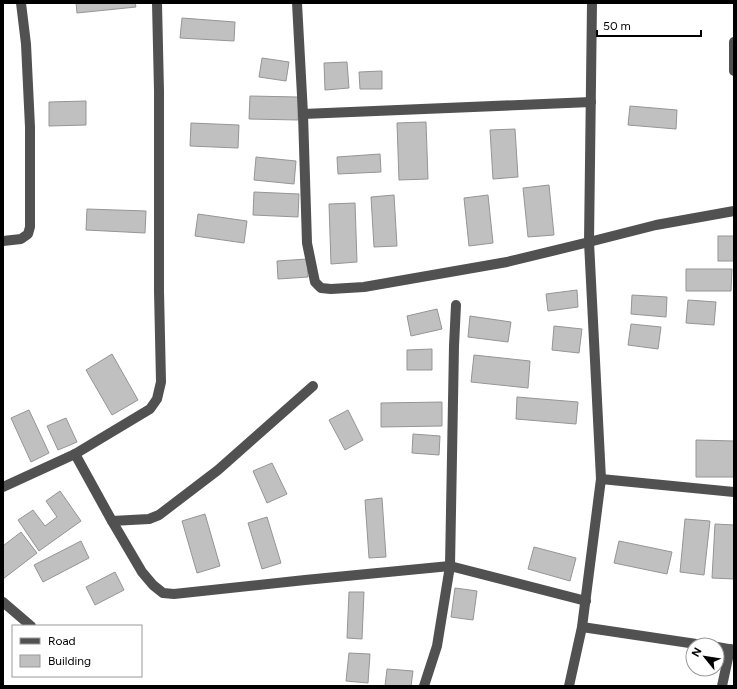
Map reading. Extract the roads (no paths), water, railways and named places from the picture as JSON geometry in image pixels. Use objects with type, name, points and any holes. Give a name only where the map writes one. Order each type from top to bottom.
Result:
[{"type":"street","points":[[3,241],[21,239],[28,234],[30,227],[30,119],[26,44],[21,3]]},
{"type":"street","points":[[3,487],[75,454],[150,409],[157,400],[161,382],[157,3]]},
{"type":"street","points":[[297,3],[303,114],[307,243],[315,282],[321,288],[331,289],[364,287],[507,262],[656,225],[734,211]]},
{"type":"street","points":[[569,686],[582,627],[601,479],[589,242],[592,3]]},
{"type":"street","points":[[734,42],[734,71]]},
{"type":"street","points":[[303,114],[590,102]]},
{"type":"street","points":[[424,686],[437,646],[450,566],[456,305]]},
{"type":"street","points":[[112,521],[149,519],[159,515],[218,470],[313,386]]},
{"type":"street","points":[[75,454],[142,572],[153,585],[163,593],[174,594],[450,566],[586,601]]},
{"type":"street","points":[[601,479],[734,492]]},
{"type":"street","points":[[3,602],[30,625]]},
{"type":"street","points":[[582,627],[685,642]]},
{"type":"street","points":[[722,686],[732,649]]}]
